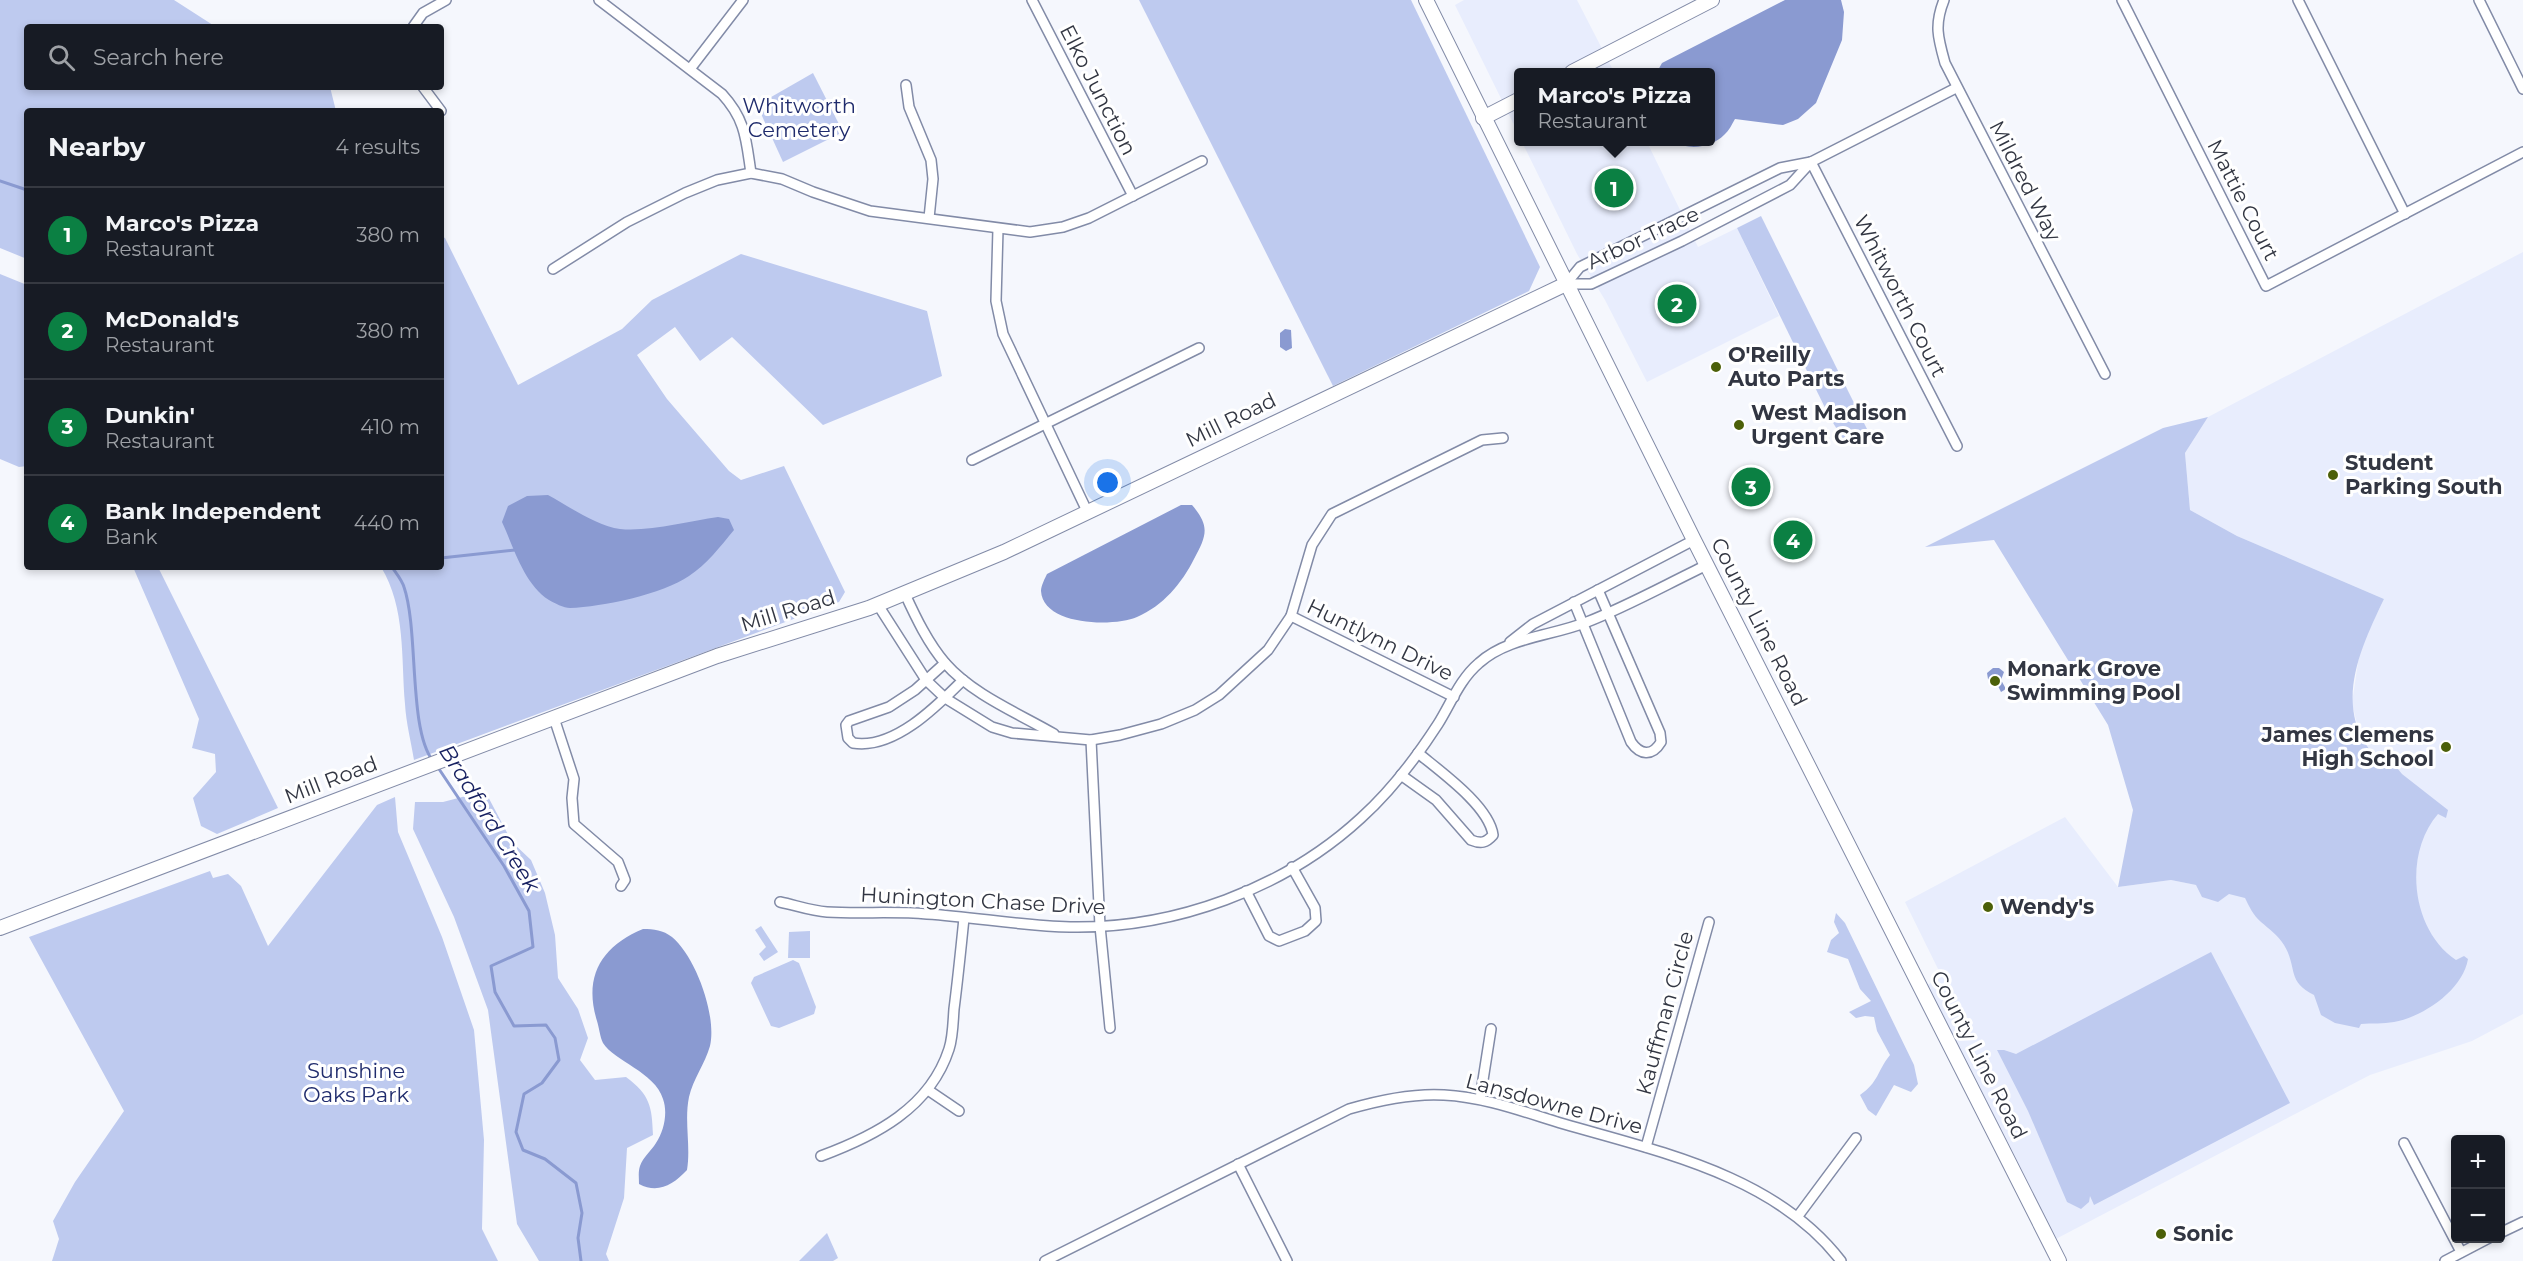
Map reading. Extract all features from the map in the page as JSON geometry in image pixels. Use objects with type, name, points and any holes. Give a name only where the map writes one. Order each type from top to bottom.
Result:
[{"type":"street","points":[[414,24],[423,13],[447,0]]},
{"type":"street","points":[[599,0],[722,94],[735,108],[744,127],[751,173]]},
{"type":"street","points":[[690,69],[743,0]]},
{"type":"street","name":"Elko Junction","points":[[1032,0],[1133,196]]},
{"type":"street","name":"County Line Road","points":[[1426,0],[1694,540],[2060,1261]]},
{"type":"street","points":[[1580,68],[1712,0]]},
{"type":"street","name":"Mildred Way","points":[[1944,0],[1937,19],[1939,42],[1945,63],[2105,374]]},
{"type":"street","name":"Mattie Court","points":[[2122,0],[2266,286],[2523,152]]},
{"type":"street","points":[[2298,0],[2405,214]]},
{"type":"street","points":[[2480,0],[2523,89]]},
{"type":"street","points":[[906,85],[909,107],[931,160],[933,179],[929,218]]},
{"type":"street","name":"Arbor Trace","points":[[1566,284],[1580,267],[1780,168],[1811,162],[1956,88]]},
{"type":"street","points":[[425,90],[439,108]]},
{"type":"street","points":[[1483,118],[1514,102]]},
{"type":"street","points":[[553,269],[627,222],[685,193],[717,180],[751,173],[782,179],[870,211],[1030,232],[1063,227],[1089,218],[1202,162]]},
{"type":"street","name":"Arbor Trace","points":[[1566,284],[1592,284],[1692,236],[1790,185],[1811,162]]},
{"type":"street","name":"Whitworth Court","points":[[1811,162],[1957,446]]},
{"type":"street","points":[[998,229],[996,287],[999,314],[1009,348],[1087,511]]},
{"type":"street","name":"Mill Road","points":[[0,928],[717,656],[878,605],[905,594],[1004,552],[1566,284]]},
{"type":"street","points":[[972,460],[1199,348]]},
{"type":"street","points":[[878,605],[926,681],[945,698],[992,727],[1012,732],[1091,740],[1120,735],[1161,724],[1195,710],[1219,695],[1268,650],[1291,616],[1312,544],[1332,514],[1482,440],[1503,438]]},
{"type":"street","points":[[1506,645],[1533,624],[1694,540]]},
{"type":"street","name":"Hunington Chase Drive","points":[[780,902],[824,912],[926,914],[1031,925],[1100,926],[1171,918],[1212,905],[1246,891],[1292,867],[1319,850],[1359,819],[1401,775],[1418,753],[1465,678],[1480,662],[1506,645],[1608,614],[1707,565]]},
{"type":"street","points":[[1574,602],[1631,742],[1637,751],[1644,754],[1652,752],[1662,742],[1660,733],[1646,696],[1598,590]]},
{"type":"street","points":[[905,594],[930,642],[945,663],[963,680],[986,696],[1056,736]]},
{"type":"street","name":"Huntlynn Drive","points":[[1291,616],[1454,697]]},
{"type":"street","points":[[945,663],[926,681],[888,706],[849,721],[846,725],[848,738],[853,743],[860,744],[891,735],[919,721],[963,680]]},
{"type":"street","points":[[554,718],[574,780],[572,798],[574,824],[618,862],[625,880],[621,886]]},
{"type":"street","points":[[1091,740],[1100,926],[1110,1028]]},
{"type":"street","points":[[1401,775],[1436,800],[1471,840],[1478,843],[1487,842],[1493,835],[1492,826],[1459,787],[1418,753]]},
{"type":"street","points":[[1246,891],[1269,936],[1279,941],[1305,931],[1316,921],[1315,908],[1292,867]]},
{"type":"street","points":[[821,1156],[848,1146],[893,1122],[911,1108],[928,1090],[940,1071],[949,1047],[964,918]]},
{"type":"street","name":"Kauffman Circle","points":[[1646,1147],[1709,922]]},
{"type":"street","points":[[1480,1099],[1491,1029]]},
{"type":"street","points":[[928,1090],[959,1111]]},
{"type":"street","name":"Lansdowne Drive","points":[[1045,1261],[1320,1122],[1377,1101],[1443,1094],[1480,1099],[1694,1163],[1739,1182],[1798,1216],[1841,1261]]},
{"type":"street","points":[[1798,1216],[1856,1138]]},
{"type":"street","points":[[2404,1143],[2461,1252]]},
{"type":"street","points":[[1238,1164],[1287,1261]]},
{"type":"street","points":[[2505,1231],[2523,1222]]},
{"type":"street","points":[[2445,1261],[2480,1243]]},
{"type":"shaded area","points":[[1464,0],[1577,0],[1612,68],[1514,68],[1514,125],[1455,5]]},
{"type":"shaded area","points":[[1785,0],[1841,0],[1844,12],[1842,40],[1816,103],[1798,119],[1783,125],[1735,119],[1726,133],[1715,141],[1715,68],[1659,68],[1662,63]]},
{"type":"shaded area","points":[[1524,146],[1649,146],[1698,247],[1737,228],[1779,316],[1647,382],[1605,300],[1577,254]]},
{"type":"shaded area","name":"James Clemens High School","points":[[2523,252],[2523,1014],[2472,1041],[2370,1075],[2050,1242],[1922,988],[1942,977],[1905,902],[2065,817],[2118,887],[2171,880],[2196,885],[2378,762],[2359,733],[2352,703],[2360,649],[2384,599],[2237,536],[2190,510],[2185,453],[2208,417]]},
{"type":"shaded area","points":[[1285,329],[1291,330],[1292,348],[1286,351],[1280,347],[1280,333]]},
{"type":"shaded area","points":[[548,495],[592,520],[620,529],[656,528],[718,517],[729,519],[734,530],[702,566],[678,583],[632,598],[568,608],[549,600],[533,585],[521,565],[502,522],[508,506],[527,496]]},
{"type":"shaded area","points":[[1181,505],[1192,505],[1198,512],[1204,525],[1204,537],[1184,577],[1155,607],[1126,620],[1097,622],[1066,617],[1045,603],[1041,591],[1047,574]]},
{"type":"shaded area","name":"Monark Grove Swimming Pool","points":[[1993,668],[1999,668],[2004,672],[2001,680],[2006,689],[2001,692],[1997,684],[1988,679],[1987,673]]},
{"type":"shaded area","points":[[643,929],[658,930],[669,935],[681,946],[689,958],[703,988],[711,1034],[708,1053],[689,1097],[687,1170],[671,1184],[659,1188],[639,1184],[639,1168],[661,1133],[665,1116],[663,1099],[652,1081],[616,1056],[603,1043],[593,1005],[593,990],[599,964],[617,944]]},
{"type":"green space","points":[[0,0],[174,0],[211,24],[24,24],[24,90],[331,90],[335,108],[24,108],[24,258],[0,248]]},
{"type":"green space","points":[[1139,0],[1411,0],[1540,267],[1529,291],[1333,386]]},
{"type":"green space","name":"Whitworth Cemetery","points":[[813,73],[843,132],[783,162],[757,105]]},
{"type":"green space","points":[[1761,216],[1870,435],[1859,441],[1845,442],[1830,418],[1737,228]]},
{"type":"green space","points":[[444,238],[518,385],[622,329],[652,300],[741,254],[927,311],[942,376],[823,425],[732,337],[700,361],[675,327],[637,355],[667,399],[729,471],[741,480],[784,466],[845,592],[839,602],[414,760],[407,725],[399,616],[382,570],[444,570]]},
{"type":"green space","points":[[0,274],[24,284],[24,466],[19,467],[0,459]]},
{"type":"green space","points":[[2208,417],[2185,453],[2190,510],[2237,536],[2384,599],[2357,665],[2353,700],[2355,717],[2360,734],[2378,761],[2389,758],[2402,774],[2448,810],[2446,818],[2438,814],[2427,831],[2420,849],[2416,870],[2417,891],[2421,911],[2429,930],[2441,947],[2456,960],[2464,956],[2468,959],[2465,970],[2450,991],[2429,1008],[2405,1019],[2390,1023],[2361,1024],[2359,1028],[2335,1023],[2321,1015],[2314,995],[2299,985],[2284,945],[2251,910],[2245,898],[2229,894],[2218,902],[2202,897],[2196,885],[2171,880],[2118,887],[2133,810],[2108,725],[1994,540],[1925,547],[2163,428]]},
{"type":"green space","points":[[134,570],[159,570],[278,808],[217,834],[201,826],[193,798],[216,772],[215,754],[192,748],[199,719]]},
{"type":"green space","points":[[485,791],[512,842],[531,860],[545,893],[555,935],[558,978],[578,1009],[588,1038],[580,1060],[595,1080],[626,1077],[634,1083],[645,1096],[652,1116],[653,1135],[627,1148],[624,1198],[606,1254],[609,1261],[539,1261],[517,1224],[488,1010],[454,917],[413,829],[415,802],[443,802]]},
{"type":"green space","name":"Sunshine Oaks Park","points":[[395,797],[398,832],[442,937],[474,1030],[484,1140],[482,1229],[498,1261],[52,1261],[59,1239],[53,1221],[75,1182],[124,1111],[29,937],[210,871],[213,878],[228,874],[241,886],[268,946],[377,805]]},
{"type":"green space","points":[[1836,913],[1845,923],[1914,1065],[1918,1084],[1911,1092],[1894,1085],[1876,1116],[1868,1110],[1860,1095],[1874,1081],[1890,1055],[1877,1031],[1874,1017],[1856,1018],[1849,1012],[1871,1001],[1860,989],[1848,959],[1827,952],[1831,940],[1839,933],[1834,922]]},
{"type":"green space","points":[[761,926],[778,952],[764,961],[759,954],[766,947],[755,930]]},
{"type":"green space","points":[[810,931],[810,958],[788,958],[789,932]]},
{"type":"green space","points":[[2211,952],[2290,1103],[2094,1205],[2090,1196],[2089,1202],[2081,1209],[2067,1202],[2028,1111],[1997,1050],[2016,1054]]},
{"type":"green space","points":[[793,960],[799,963],[816,1007],[814,1014],[779,1028],[771,1026],[751,983],[754,977]]},
{"type":"green space","points":[[827,1233],[838,1258],[833,1261],[799,1261]]},
{"type":"waterway","name":"Bradford Creek","points":[[0,181],[24,189]]},
{"type":"waterway","points":[[444,558],[515,550]]},
{"type":"waterway","name":"Bradford Creek","points":[[394,570],[403,584],[409,606],[420,726],[425,746],[433,761]]},
{"type":"waterway","name":"Bradford Creek","points":[[437,766],[504,866],[529,911],[533,947],[491,966],[495,992],[514,1026],[546,1025],[555,1038],[559,1060],[542,1083],[524,1094],[516,1132],[523,1150],[545,1159],[576,1183],[582,1213],[578,1238],[581,1261]]},
{"type":"place","name":"Marco's Pizza","points":[[1614,188]]},
{"type":"place","name":"McDonald's","points":[[1677,304]]},
{"type":"place","name":"O'Reilly Auto Parts","points":[[1716,367]]},
{"type":"place","name":"West Madison Urgent Care","points":[[1739,425]]},
{"type":"place","name":"Student Parking South","points":[[2333,475]]},
{"type":"place","name":"Dunkin'","points":[[1751,487]]},
{"type":"place","name":"Bank Independent","points":[[1793,540]]},
{"type":"place","name":"Monark Grove Swimming Pool","points":[[1995,681]]},
{"type":"place","name":"James Clemens High School","points":[[2446,747]]},
{"type":"place","name":"Wendy's","points":[[1988,907]]},
{"type":"place","name":"Sonic","points":[[2161,1234]]}]
